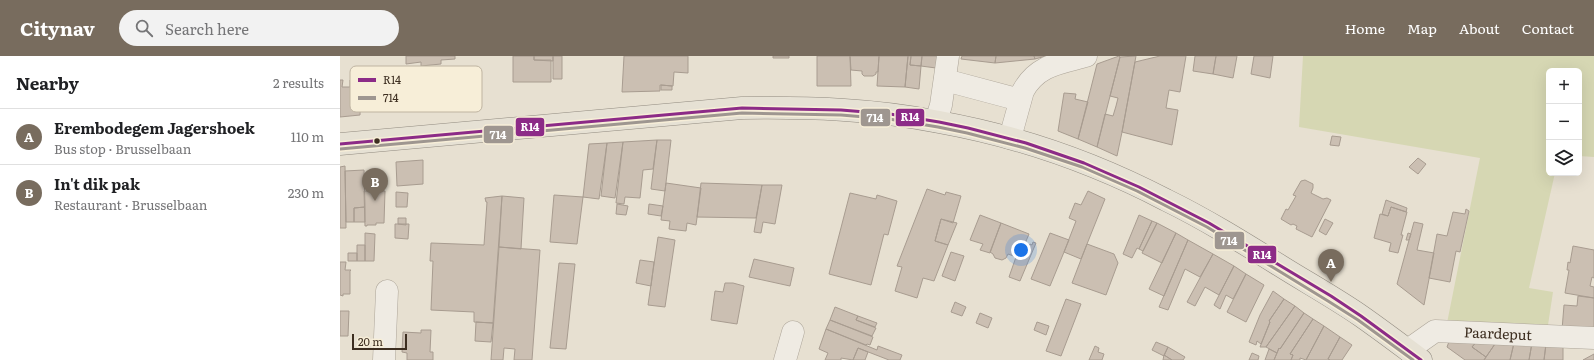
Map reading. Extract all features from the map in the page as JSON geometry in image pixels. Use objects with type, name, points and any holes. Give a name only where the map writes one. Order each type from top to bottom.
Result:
[{"type":"main road","points":[[340,144],[742,108],[846,110],[936,121],[1010,138],[1108,172],[1134,184],[1192,213],[1249,246],[1360,315],[1414,355]]},
{"type":"street","points":[[936,121],[945,80],[948,56]]},
{"type":"street","points":[[1010,138],[1020,100],[1027,84],[1042,70],[1086,56]]},
{"type":"street","points":[[945,80],[1020,100]]},
{"type":"street","points":[[384,360],[387,291]]},
{"type":"street","name":"Paardeput","points":[[1414,355],[1435,331],[1594,338]]},
{"type":"street","points":[[785,360],[794,332]]},
{"type":"green space","points":[[1303,56],[1594,56],[1594,157],[1582,156],[1582,68],[1546,68],[1546,176],[1554,176],[1529,288],[1553,292],[1548,325],[1447,323],[1480,158],[1299,127]]},
{"type":"building","points":[[406,56],[455,56],[455,59],[441,60],[441,64],[421,66],[421,62],[406,64]]},
{"type":"building","points":[[513,56],[534,56],[534,60],[551,60],[551,82],[513,82]]},
{"type":"building","points":[[534,56],[553,56],[553,61],[534,60]]},
{"type":"building","points":[[553,56],[562,56],[562,79],[553,79]]},
{"type":"building","points":[[624,56],[688,56],[688,73],[674,72],[673,86],[660,85],[660,91],[622,92]]},
{"type":"building","points":[[773,56],[789,56],[789,58],[773,58]]},
{"type":"building","points":[[817,56],[850,56],[851,86],[817,86]]},
{"type":"building","points":[[850,56],[879,56],[878,72],[876,72],[873,76],[864,76],[862,71],[851,70]]},
{"type":"building","points":[[879,56],[908,56],[905,87],[877,86]]},
{"type":"building","points":[[908,56],[911,56],[910,65],[921,66],[919,89],[905,87]]},
{"type":"building","points":[[911,56],[922,56],[921,66],[910,65]]},
{"type":"building","points":[[922,56],[937,56],[936,68],[921,66]]},
{"type":"building","points":[[962,56],[996,56],[995,63],[961,59]]},
{"type":"building","points":[[996,56],[1034,56],[1035,59],[995,63]]},
{"type":"building","points":[[1034,56],[1046,56],[1035,59]]},
{"type":"building","points":[[1119,56],[1120,57],[1097,147],[1078,139],[1097,64]]},
{"type":"building","points":[[1136,56],[1117,156],[1097,147],[1105,114],[1113,116],[1116,106],[1118,98],[1110,96],[1120,57]]},
{"type":"building","points":[[1160,56],[1186,56],[1180,92],[1169,90],[1166,108],[1178,110],[1172,145],[1122,132],[1135,62]]},
{"type":"building","points":[[1195,56],[1216,56],[1213,74],[1193,71]]},
{"type":"building","points":[[1216,56],[1237,56],[1233,78],[1213,74]]},
{"type":"building","points":[[1254,56],[1273,56],[1270,78],[1251,74]]},
{"type":"building","points":[[340,80],[343,80],[342,87],[350,87],[350,112],[360,112],[360,115],[340,117]]},
{"type":"building","points":[[661,85],[672,86],[672,90],[661,90]]},
{"type":"building","points":[[1064,93],[1076,94],[1075,99],[1088,102],[1078,139],[1058,131]]},
{"type":"building","points":[[1332,136],[1341,137],[1339,146],[1330,145]]},
{"type":"building","points":[[657,140],[653,169],[643,170],[640,198],[625,197],[624,204],[616,203],[623,142]]},
{"type":"building","points":[[657,140],[671,140],[665,191],[651,189]]},
{"type":"building","points":[[623,142],[615,198],[601,196],[607,143]]},
{"type":"building","points":[[607,143],[599,199],[583,197],[589,144]]},
{"type":"building","points":[[1418,158],[1426,164],[1418,174],[1409,167]]},
{"type":"building","points":[[423,160],[423,184],[397,186],[396,162]]},
{"type":"building","points":[[345,166],[346,228],[340,228],[340,167]]},
{"type":"building","points":[[364,170],[365,207],[354,208],[354,222],[346,222],[345,171]]},
{"type":"building","points":[[1305,180],[1313,184],[1311,193],[1323,199],[1327,198],[1331,200],[1312,237],[1296,229],[1297,226],[1293,224],[1291,225],[1281,219],[1286,209],[1288,210],[1296,196],[1293,195],[1301,181]]},
{"type":"building","points":[[666,183],[701,188],[696,225],[687,223],[686,231],[669,229],[670,221],[661,220]]},
{"type":"building","points":[[701,183],[762,185],[756,218],[697,217]]},
{"type":"building","points":[[762,185],[782,185],[775,224],[763,222],[761,233],[754,232]]},
{"type":"building","points":[[927,189],[945,195],[946,192],[961,196],[953,223],[941,219],[935,241],[948,245],[934,281],[923,278],[917,298],[895,291],[902,267],[897,266]]},
{"type":"building","points":[[364,191],[385,191],[384,223],[376,223],[376,225],[365,226]]},
{"type":"building","points":[[1088,191],[1105,199],[1081,259],[1064,252],[1076,221],[1069,218],[1075,203],[1081,205]]},
{"type":"building","points":[[396,192],[408,193],[407,207],[396,207]]},
{"type":"building","points":[[850,193],[876,199],[877,195],[897,201],[888,235],[884,234],[871,285],[829,274]]},
{"type":"building","points":[[554,195],[583,197],[577,244],[550,242]]},
{"type":"building","points":[[502,196],[493,323],[474,322],[474,312],[431,310],[433,261],[430,261],[431,243],[484,245],[487,202],[485,198]]},
{"type":"building","points":[[502,196],[524,198],[521,249],[499,247]]},
{"type":"building","points":[[1386,200],[1407,208],[1406,212],[1391,207],[1388,216],[1382,214]]},
{"type":"building","points":[[617,204],[628,206],[626,215],[616,214]]},
{"type":"building","points":[[649,204],[663,206],[661,216],[648,214]]},
{"type":"building","points":[[365,207],[365,222],[354,222],[354,208]]},
{"type":"building","points":[[1391,207],[1407,212],[1398,253],[1389,251],[1391,243],[1374,238],[1380,214],[1388,216]]},
{"type":"building","points":[[1466,209],[1469,211],[1460,252],[1456,251],[1450,282],[1429,278],[1437,234],[1447,236],[1453,212],[1465,214]]},
{"type":"building","points":[[980,215],[1001,223],[990,253],[980,250],[983,244],[970,240]]},
{"type":"building","points":[[1139,215],[1152,221],[1139,249],[1137,248],[1132,258],[1123,254]]},
{"type":"building","points":[[398,218],[406,218],[406,225],[398,224]]},
{"type":"building","points":[[941,219],[957,223],[948,245],[935,241]]},
{"type":"building","points":[[1325,219],[1333,223],[1326,235],[1319,231]]},
{"type":"building","points":[[1152,221],[1157,223],[1143,251],[1139,249]]},
{"type":"building","points":[[1414,222],[1423,224],[1417,250],[1434,253],[1424,305],[1397,284]]},
{"type":"building","points":[[1001,223],[1029,234],[1019,258],[1008,254],[1006,258],[1002,260],[995,258],[990,252]]},
{"type":"building","points":[[1157,223],[1176,233],[1162,263],[1142,253]]},
{"type":"building","points":[[395,224],[409,224],[408,239],[395,238]]},
{"type":"building","points":[[365,233],[375,234],[374,261],[365,261]]},
{"type":"building","points":[[1050,233],[1069,240],[1050,286],[1031,279]]},
{"type":"building","points":[[1176,233],[1188,240],[1164,296],[1149,289]]},
{"type":"building","points":[[1408,233],[1411,234],[1409,240],[1406,240]]},
{"type":"building","points":[[658,237],[675,240],[665,307],[648,305]]},
{"type":"building","points":[[1188,240],[1213,254],[1200,277],[1185,269],[1168,310],[1159,307]]},
{"type":"building","points":[[1033,242],[1036,243],[1020,281],[1009,277],[1016,257],[1024,258],[1030,244],[1032,245]]},
{"type":"building","points":[[1087,244],[1114,254],[1118,263],[1106,295],[1072,283]]},
{"type":"building","points":[[357,245],[365,245],[365,261],[357,261]]},
{"type":"building","points":[[1573,246],[1594,250],[1594,278],[1592,277],[1590,286],[1594,287],[1594,298],[1565,293],[1569,270],[1567,270],[1568,262],[1570,263]]},
{"type":"building","points":[[499,247],[540,250],[532,360],[514,360],[515,349],[504,348],[503,360],[491,360]]},
{"type":"building","points":[[951,252],[964,256],[955,281],[942,276]]},
{"type":"building","points":[[348,253],[357,253],[357,261],[348,261]]},
{"type":"building","points":[[1213,254],[1234,266],[1219,295],[1205,287],[1195,306],[1187,302]]},
{"type":"building","points":[[754,259],[794,268],[790,286],[749,277]]},
{"type":"building","points":[[640,260],[654,262],[651,286],[636,283]]},
{"type":"building","points":[[340,262],[346,262],[345,270],[351,270],[350,294],[343,294],[343,296],[340,295]]},
{"type":"building","points":[[559,263],[575,264],[566,349],[550,348]]},
{"type":"building","points":[[1234,266],[1246,274],[1233,299],[1226,295],[1220,309],[1214,305]]},
{"type":"building","points":[[1246,274],[1264,285],[1246,322],[1227,312]]},
{"type":"building","points":[[725,283],[733,283],[744,286],[737,324],[711,320],[715,291],[723,292]]},
{"type":"building","points":[[1273,291],[1284,299],[1269,321],[1270,322],[1261,344],[1257,341],[1256,345],[1249,342],[1260,315]]},
{"type":"building","points":[[1578,296],[1594,298],[1594,333],[1562,330],[1564,305],[1577,306]]},
{"type":"building","points":[[1066,299],[1081,304],[1061,356],[1046,351]]},
{"type":"building","points":[[1284,299],[1295,306],[1266,347],[1260,347],[1270,322],[1269,321]]},
{"type":"building","points":[[955,302],[966,307],[962,316],[951,312]]},
{"type":"building","points":[[1295,306],[1304,313],[1277,353],[1266,347]]},
{"type":"building","points":[[835,307],[858,316],[856,320],[876,328],[872,336],[830,320]]},
{"type":"building","points":[[340,311],[349,311],[348,336],[340,336]]},
{"type":"building","points":[[980,313],[992,318],[988,328],[976,323]]},
{"type":"building","points":[[1304,313],[1313,319],[1290,354],[1293,355],[1291,360],[1274,360],[1279,348],[1280,349]]},
{"type":"building","points":[[858,316],[877,323],[875,327],[856,320]]},
{"type":"building","points":[[1313,319],[1324,326],[1306,360],[1300,358],[1300,360],[1291,360],[1293,355],[1290,354]]},
{"type":"building","points":[[830,320],[873,337],[870,345],[866,345],[826,329]]},
{"type":"building","points":[[476,322],[493,323],[491,342],[475,341]]},
{"type":"building","points":[[1037,322],[1049,326],[1046,335],[1034,330]]},
{"type":"building","points":[[1324,326],[1340,337],[1328,359],[1330,360],[1306,360]]},
{"type":"building","points":[[826,329],[877,350],[878,346],[902,355],[900,360],[889,360],[858,348],[853,360],[841,358],[841,360],[825,360],[828,353],[819,349]]},
{"type":"building","points":[[421,330],[431,330],[430,352],[433,352],[433,360],[407,360],[407,353],[402,352],[403,332],[421,333]]},
{"type":"building","points":[[1340,337],[1352,345],[1342,360],[1330,360],[1328,359]]},
{"type":"building","points":[[1450,339],[1478,340],[1472,347],[1486,357],[1484,360],[1465,360],[1447,347]]},
{"type":"building","points":[[1478,340],[1497,341],[1486,357],[1472,347]]},
{"type":"building","points":[[1497,341],[1514,343],[1510,360],[1484,360]]},
{"type":"building","points":[[1156,342],[1168,347],[1164,356],[1152,350]]},
{"type":"building","points":[[1514,343],[1532,343],[1529,360],[1510,360]]},
{"type":"building","points":[[1532,343],[1546,344],[1544,360],[1529,360]]},
{"type":"building","points":[[1546,344],[1563,345],[1563,360],[1544,360]]},
{"type":"building","points":[[1095,346],[1099,348],[1098,352],[1104,354],[1102,360],[1089,360]]},
{"type":"building","points":[[1168,347],[1185,357],[1183,360],[1172,360],[1164,355]]},
{"type":"building","points":[[858,348],[868,352],[865,360],[853,360]]},
{"type":"building","points":[[1269,349],[1277,353],[1274,360],[1265,360]]},
{"type":"building","points":[[1252,353],[1259,356],[1258,360],[1249,360]]},
{"type":"building","points":[[1594,354],[1594,360],[1583,360]]},
{"type":"building","points":[[1164,355],[1172,360],[1163,360]]},
{"type":"transit line","name":"R14","points":[[340,144],[742,108],[841,110],[890,114],[939,122],[1026,143],[1084,163],[1139,187],[1209,223],[1331,296],[1421,360]]},
{"type":"transit line","name":"714","points":[[340,149],[742,113],[841,115],[889,119],[938,127],[1025,148],[1082,167],[1137,191],[1207,227],[1328,301],[1358,320],[1413,360]]},
{"type":"place","name":"In't dik pak","points":[[375,201]]},
{"type":"place","name":"Erembodegem Jagershoek","points":[[1331,282]]}]
